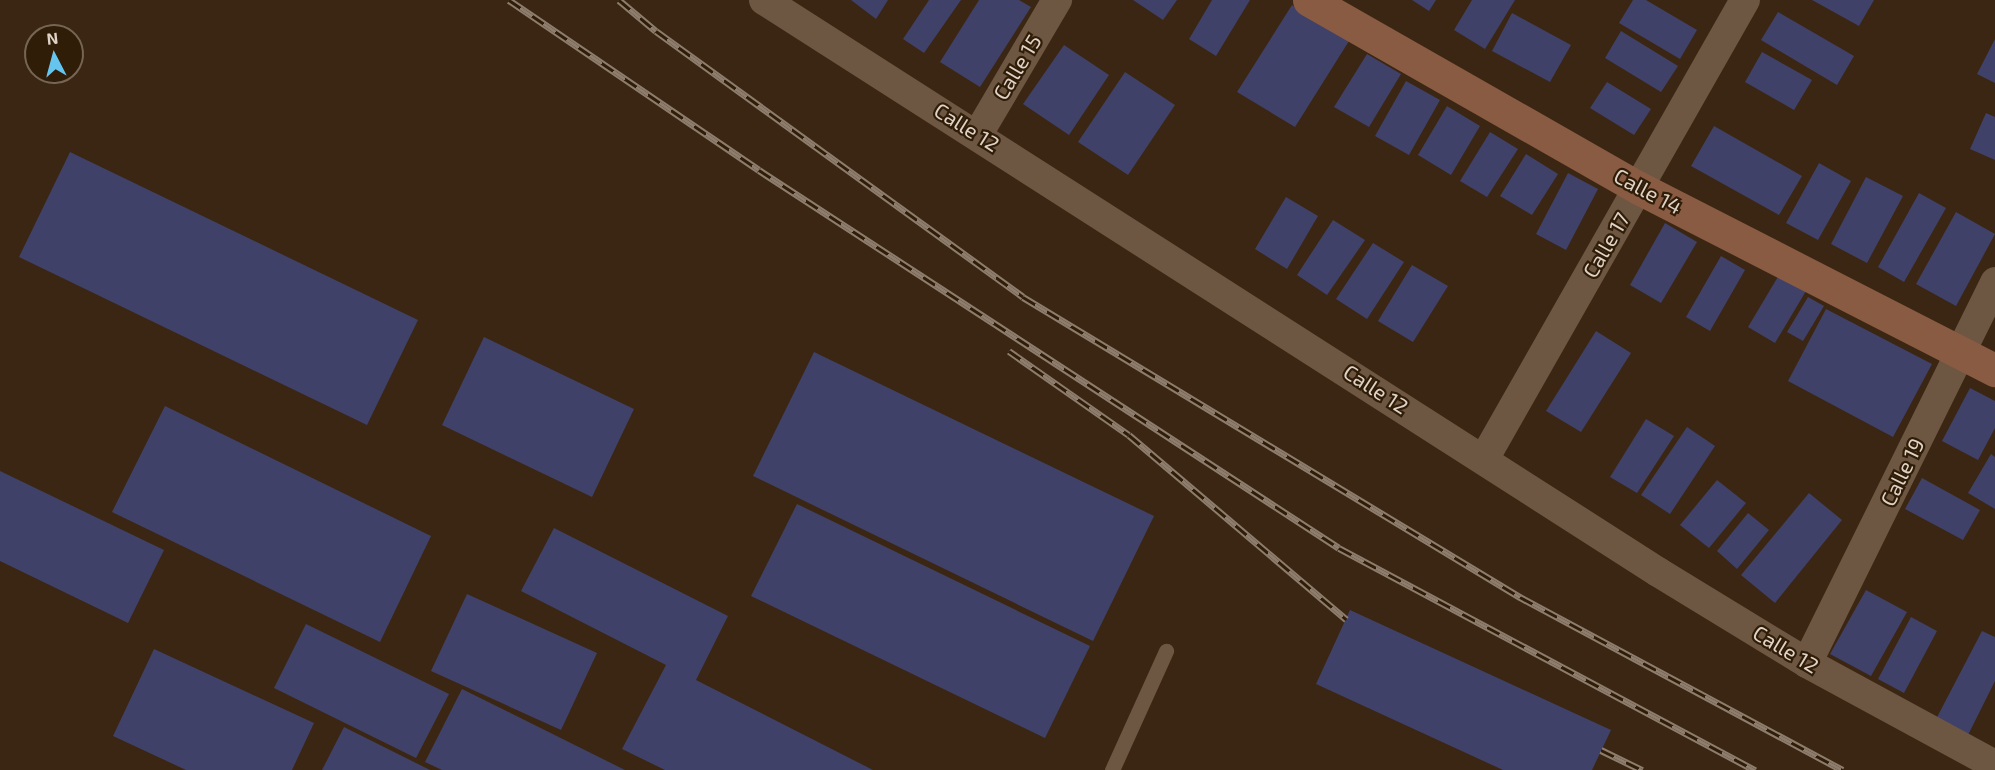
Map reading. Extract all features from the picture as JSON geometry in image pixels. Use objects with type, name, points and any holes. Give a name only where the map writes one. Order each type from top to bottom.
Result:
[{"type":"main road","name":"Calle 14","points":[[1309,0],[1639,188],[1995,370]]},
{"type":"street","name":"Calle 12","points":[[764,0],[978,134],[1658,572],[1808,663],[1995,765]]},
{"type":"street","name":"Calle 15","points":[[978,134],[1057,0]]},
{"type":"street","name":"Calle 17","points":[[1484,459],[1745,0]]},
{"type":"street","name":"Calle 19","points":[[1808,663],[1995,282]]},
{"type":"lane","points":[[1112,770],[1166,651]]},
{"type":"building","points":[[851,0],[888,0],[876,19]]},
{"type":"building","points":[[929,0],[961,0],[924,53],[903,39]]},
{"type":"building","points":[[979,0],[1019,0],[1031,7],[980,87],[940,62]]},
{"type":"building","points":[[1133,0],[1177,0],[1163,20]]},
{"type":"building","points":[[1212,0],[1250,0],[1216,56],[1189,39]]},
{"type":"building","points":[[1412,0],[1436,0],[1429,11]]},
{"type":"building","points":[[1472,0],[1515,0],[1485,49],[1454,30]]},
{"type":"building","points":[[1633,0],[1646,0],[1697,30],[1680,59],[1619,23]]},
{"type":"building","points":[[1812,0],[1874,0],[1859,26]]},
{"type":"building","points":[[1292,5],[1349,41],[1295,127],[1237,92]]},
{"type":"building","points":[[1778,12],[1854,56],[1837,85],[1761,40]]},
{"type":"building","points":[[1512,13],[1571,45],[1550,82],[1492,51]]},
{"type":"building","points":[[1621,31],[1678,66],[1661,92],[1605,58]]},
{"type":"building","points":[[1995,39],[1995,83],[1977,74]]},
{"type":"building","points":[[1064,45],[1109,75],[1069,135],[1023,104]]},
{"type":"building","points":[[1762,52],[1812,80],[1794,110],[1745,82]]},
{"type":"building","points":[[1367,54],[1401,74],[1369,127],[1334,107]]},
{"type":"building","points":[[1125,72],[1175,105],[1128,175],[1078,142]]},
{"type":"building","points":[[1406,81],[1440,100],[1409,155],[1375,136]]},
{"type":"building","points":[[1607,82],[1651,109],[1634,135],[1590,108]]},
{"type":"building","points":[[1447,106],[1480,126],[1451,175],[1418,155]]},
{"type":"building","points":[[1986,113],[1995,117],[1995,160],[1970,149]]},
{"type":"building","points":[[1714,126],[1802,176],[1779,215],[1691,166]]},
{"type":"building","points":[[1490,132],[1518,149],[1487,197],[1460,181]]},
{"type":"building","points":[[70,152],[418,320],[367,425],[19,257]]},
{"type":"building","points":[[1526,154],[1558,174],[1532,215],[1500,196]]},
{"type":"building","points":[[1819,163],[1851,181],[1818,240],[1786,223]]},
{"type":"building","points":[[1568,173],[1598,189],[1566,250],[1536,234]]},
{"type":"building","points":[[1866,177],[1903,196],[1867,263],[1831,244]]},
{"type":"building","points":[[1919,193],[1946,208],[1904,282],[1878,267]]},
{"type":"building","points":[[1286,197],[1318,216],[1287,269],[1255,249]]},
{"type":"building","points":[[1956,212],[1995,234],[1956,306],[1916,284]]},
{"type":"building","points":[[1333,220],[1365,240],[1327,295],[1297,275]]},
{"type":"building","points":[[1665,223],[1697,242],[1661,303],[1630,285]]},
{"type":"building","points":[[1373,243],[1404,262],[1367,319],[1336,299]]},
{"type":"building","points":[[1721,256],[1745,270],[1710,331],[1686,317]]},
{"type":"building","points":[[1412,265],[1448,286],[1413,342],[1378,321]]},
{"type":"building","points":[[1779,275],[1806,291],[1775,343],[1748,327]]},
{"type":"building","points":[[1808,297],[1824,306],[1803,341],[1787,332]]},
{"type":"building","points":[[1826,309],[1932,364],[1893,437],[1788,381]]},
{"type":"building","points":[[1596,331],[1631,353],[1581,432],[1546,411]]},
{"type":"building","points":[[484,337],[634,409],[592,497],[442,425]]},
{"type":"building","points":[[814,352],[1154,516],[1093,641],[753,476]]},
{"type":"building","points":[[1970,388],[1995,401],[1995,428],[1978,460],[1942,441]]},
{"type":"building","points":[[165,406],[431,536],[380,642],[112,512]]},
{"type":"building","points":[[1646,419],[1674,436],[1637,493],[1610,477]]},
{"type":"building","points":[[1687,427],[1715,446],[1670,514],[1641,495]]},
{"type":"building","points":[[1991,454],[1995,457],[1995,509],[1968,493]]},
{"type":"building","points":[[0,471],[164,550],[128,623],[0,561]]},
{"type":"building","points":[[1922,478],[1980,510],[1963,540],[1905,509]]},
{"type":"building","points":[[1717,480],[1746,503],[1709,548],[1680,525]]},
{"type":"building","points":[[1809,493],[1842,520],[1775,603],[1741,575]]},
{"type":"building","points":[[797,504],[1090,646],[1045,738],[751,596]]},
{"type":"building","points":[[1748,513],[1769,530],[1737,569],[1717,551]]},
{"type":"building","points":[[554,528],[728,616],[696,680],[873,770],[665,770],[622,749],[666,665],[521,591]]},
{"type":"building","points":[[1866,590],[1907,612],[1871,676],[1830,654]]},
{"type":"building","points":[[467,594],[597,653],[561,730],[431,671]]},
{"type":"building","points":[[1350,610],[1611,730],[1592,770],[1503,770],[1316,684]]},
{"type":"building","points":[[1911,617],[1937,631],[1904,693],[1878,679]]},
{"type":"building","points":[[306,624],[449,694],[416,758],[274,688]]},
{"type":"building","points":[[1982,631],[1995,637],[1995,681],[1966,739],[1934,723]]},
{"type":"building","points":[[154,649],[314,723],[292,770],[186,770],[113,736]]},
{"type":"building","points":[[462,689],[625,770],[442,770],[425,762]]},
{"type":"building","points":[[344,727],[430,770],[322,770]]},
{"type":"railway","points":[[509,0],[759,170],[1339,548],[1755,770]]},
{"type":"railway","points":[[619,0],[656,31],[1023,297],[1520,597],[1843,770]]},
{"type":"railway","points":[[1009,351],[1129,435],[1346,619]]},
{"type":"railway","points":[[1601,750],[1642,770]]}]
